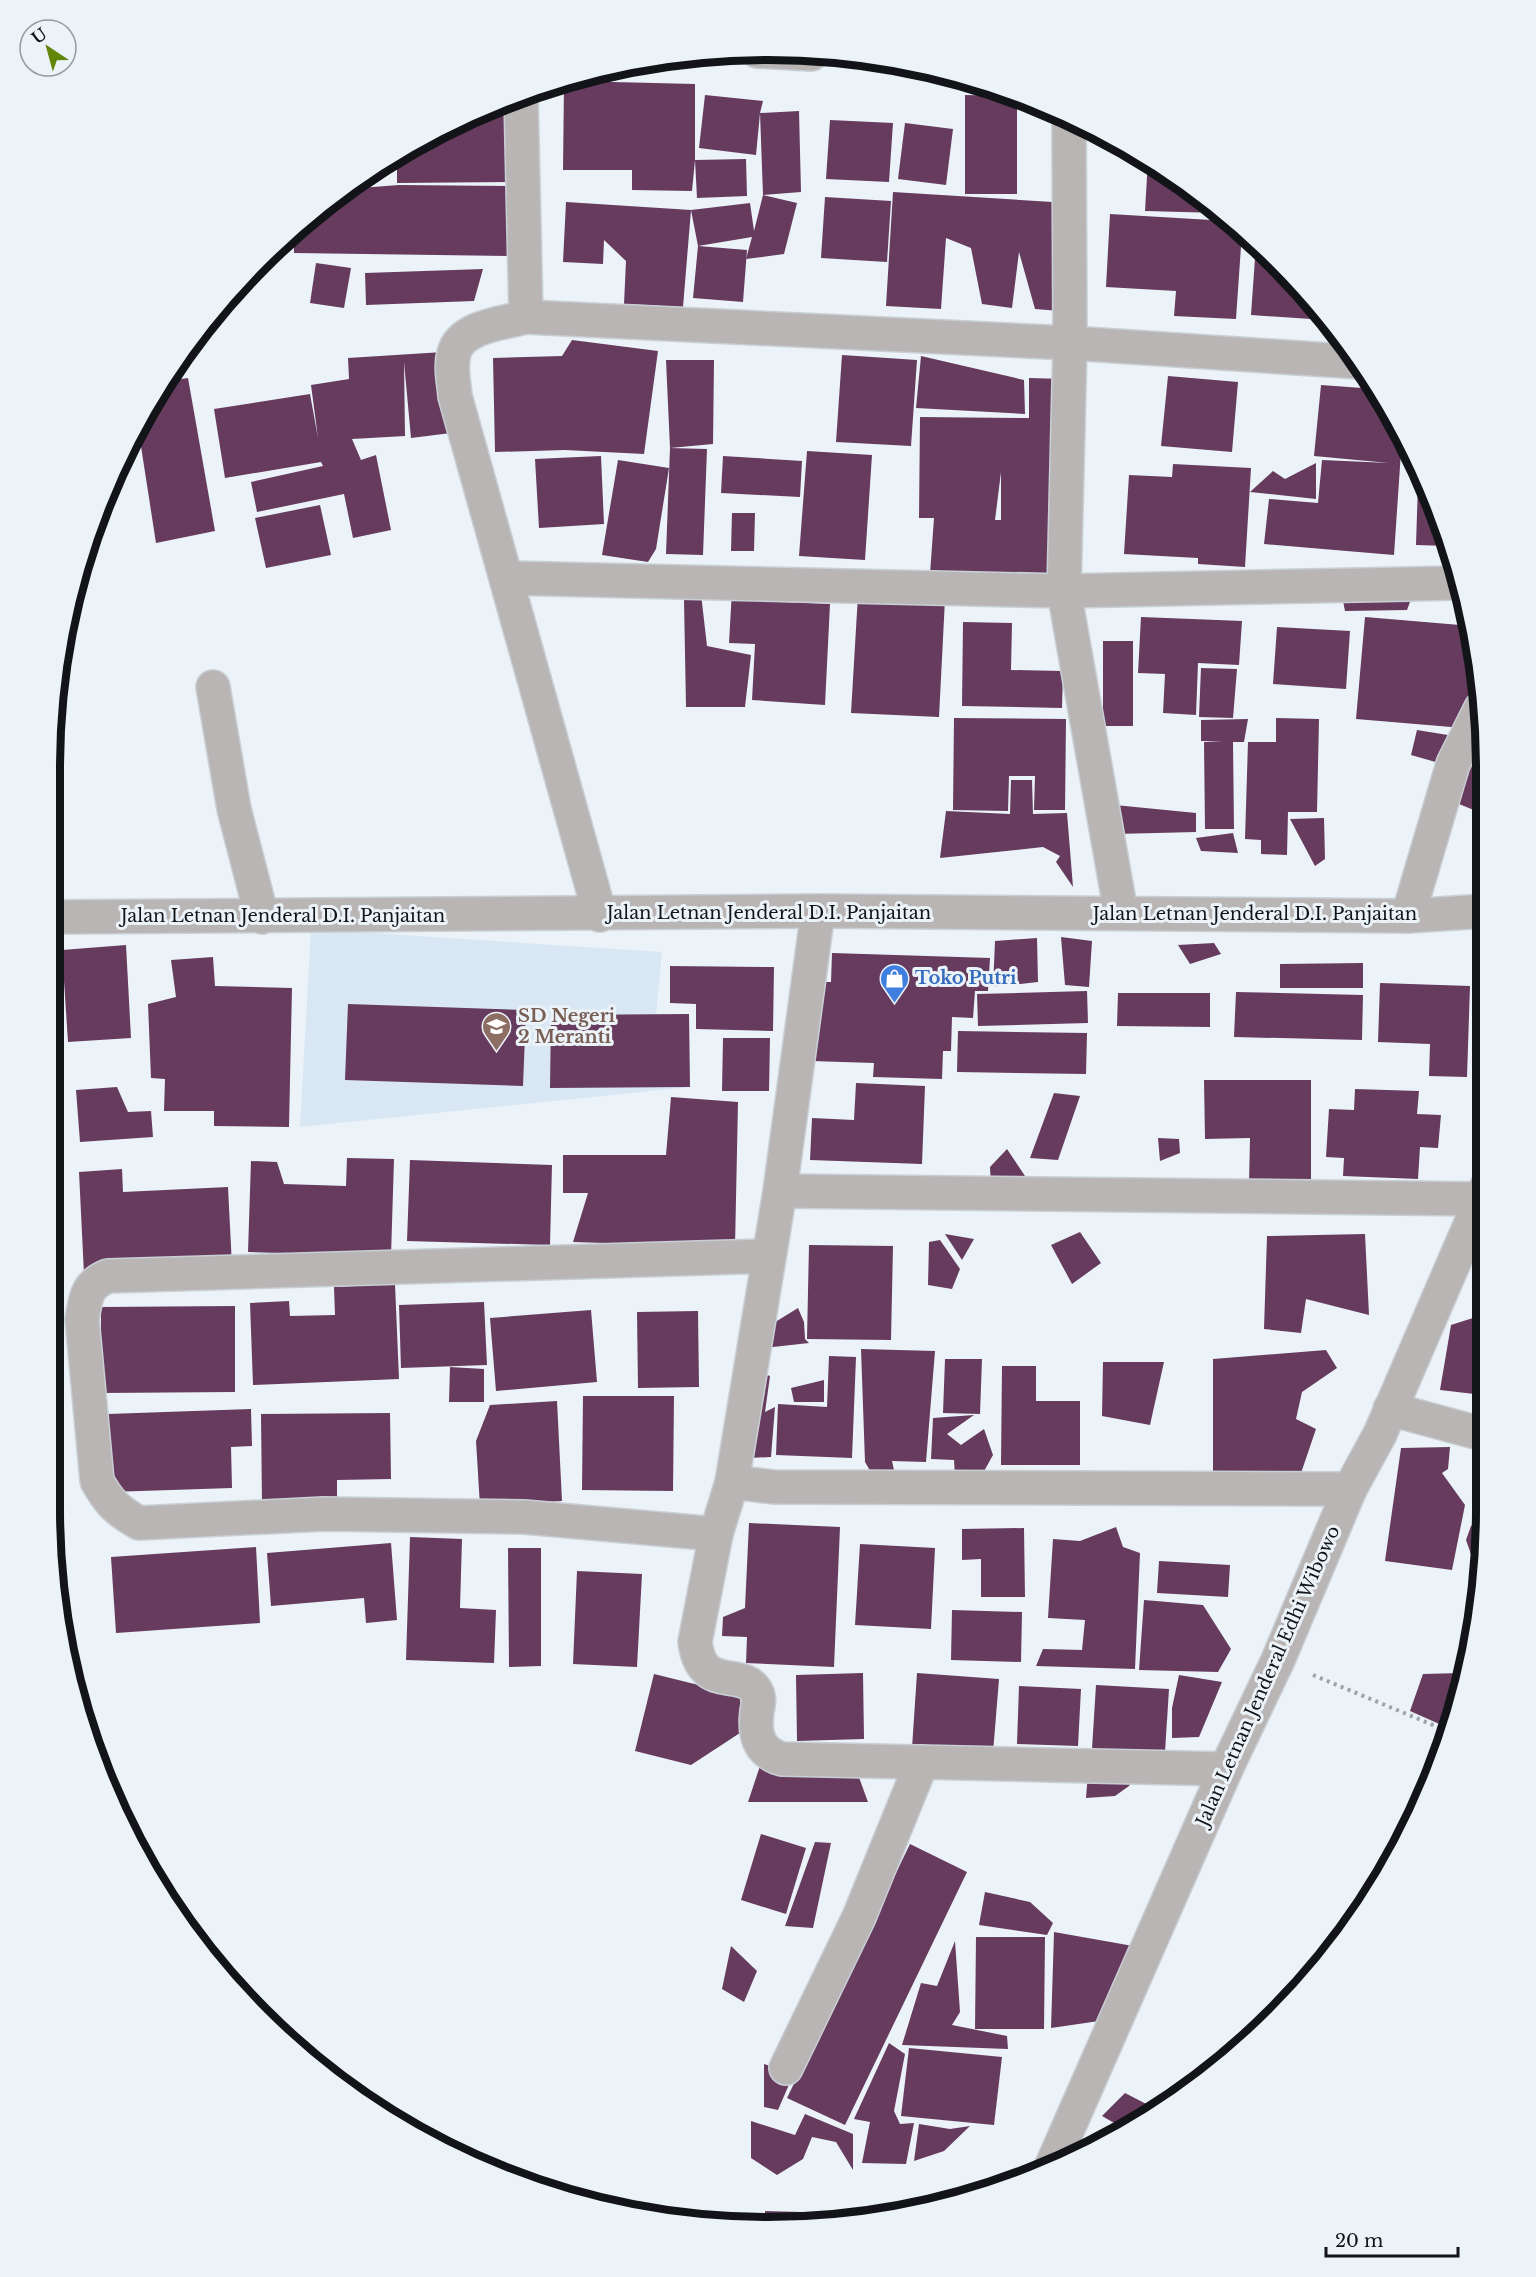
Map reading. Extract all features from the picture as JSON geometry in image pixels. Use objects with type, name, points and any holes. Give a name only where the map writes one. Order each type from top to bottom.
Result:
[{"type":"street","points":[[521,105],[526,317]]},
{"type":"street","points":[[1069,128],[1070,343],[1064,591],[1121,913]]},
{"type":"street","points":[[600,915],[455,396],[454,352],[465,337],[479,329],[526,317],[1070,343],[1347,361]]},
{"type":"street","points":[[507,578],[1064,591],[1451,583]]},
{"type":"street","points":[[213,687],[234,809],[262,917]]},
{"type":"street","points":[[1408,916],[1453,764],[1474,721]]},
{"type":"street","points":[[818,911],[780,1191],[732,1482],[716,1534],[695,1642],[696,1654],[703,1668],[712,1674],[737,1679],[748,1684],[757,1693],[757,1737],[766,1752],[782,1759],[1226,1769]]},
{"type":"street","name":"Jalan Letnan Jenderal D.I. Panjaitan","points":[[60,917],[600,915],[818,911],[1408,916],[1476,912]]},
{"type":"street","points":[[780,1191],[1476,1193]]},
{"type":"street","name":"Jalan Letnan Jenderal Edhi Wibowo","points":[[1056,2155],[1226,1769],[1278,1660],[1350,1489],[1380,1434],[1476,1211]]},
{"type":"street","points":[[716,1534],[524,1517],[324,1514],[139,1523],[121,1513],[106,1499],[97,1481],[82,1319],[86,1296],[96,1281],[118,1275],[768,1256]]},
{"type":"street","points":[[1390,1409],[1476,1432]]},
{"type":"street","points":[[732,1482],[786,1487],[1350,1489]]},
{"type":"street","points":[[786,2068],[859,1917],[922,1762]]},
{"type":"path","points":[[1278,1660],[1441,1728]]},
{"type":"shaded area","name":"SD Negeri 2 Meranti","points":[[311,929],[662,952],[656,1016],[689,1014],[690,1087],[300,1127]]},
{"type":"building","points":[[596,82],[695,84],[695,160],[692,191],[632,190],[632,170],[563,170],[564,91]]},
{"type":"building","points":[[705,95],[763,101],[756,155],[699,148]]},
{"type":"building","points":[[965,95],[988,95],[1017,106],[1017,194],[965,194]]},
{"type":"building","points":[[509,110],[510,182],[397,183],[397,165],[455,133]]},
{"type":"building","points":[[799,111],[801,192],[763,195],[760,113]]},
{"type":"building","points":[[830,120],[893,123],[889,182],[826,179]]},
{"type":"building","points":[[905,123],[953,129],[946,185],[898,179]]},
{"type":"building","points":[[746,159],[747,196],[697,198],[695,160]]},
{"type":"building","points":[[1147,171],[1207,213],[1145,211]]},
{"type":"building","points":[[399,185],[508,186],[508,256],[294,253],[294,242],[363,188]]},
{"type":"building","points":[[893,192],[1068,203],[1060,311],[1035,309],[1019,252],[1012,308],[982,304],[971,248],[946,238],[941,309],[886,306]]},
{"type":"building","points":[[763,195],[797,203],[784,254],[746,259],[752,237],[698,246],[691,210],[750,203],[754,231]]},
{"type":"building","points":[[825,197],[891,201],[887,262],[821,258]]},
{"type":"building","points":[[566,202],[691,210],[683,307],[624,304],[626,261],[604,240],[603,264],[563,262]]},
{"type":"building","points":[[1110,214],[1216,220],[1241,242],[1236,319],[1174,316],[1176,291],[1106,287]]},
{"type":"building","points":[[698,246],[747,250],[743,302],[693,298]]},
{"type":"building","points":[[1255,254],[1315,319],[1251,315]]},
{"type":"building","points":[[316,263],[351,268],[344,308],[310,303]]},
{"type":"building","points":[[483,269],[474,301],[366,305],[365,273]]},
{"type":"building","points":[[572,340],[658,351],[644,454],[565,450],[495,452],[493,358],[562,356]]},
{"type":"building","points":[[443,352],[451,433],[411,438],[404,362],[405,436],[352,439],[361,460],[376,455],[391,530],[353,538],[344,494],[257,512],[251,482],[323,466],[321,462],[225,478],[214,409],[310,394],[318,438],[311,385],[349,379],[348,358]]},
{"type":"building","points":[[842,355],[917,360],[911,446],[836,442]]},
{"type":"building","points":[[921,356],[1024,380],[1025,414],[916,408]]},
{"type":"building","points":[[666,360],[714,360],[713,444],[670,448]]},
{"type":"building","points":[[1168,376],[1238,382],[1232,452],[1161,446]]},
{"type":"building","points":[[188,378],[215,531],[156,543],[140,441],[176,380]]},
{"type":"building","points":[[1029,378],[1065,379],[1058,582],[930,574],[934,518],[919,518],[920,417],[1029,418]],"holes":[[[1001,472],[1001,520],[995,520]]]},
{"type":"building","points":[[1321,385],[1365,388],[1401,451],[1394,555],[1264,544],[1269,499],[1318,503],[1322,460],[1389,463],[1314,456]]},
{"type":"building","points":[[670,448],[707,449],[703,555],[666,554]]},
{"type":"building","points":[[807,451],[872,455],[865,560],[799,556]]},
{"type":"building","points":[[601,456],[604,524],[539,528],[535,459]]},
{"type":"building","points":[[723,456],[802,461],[800,497],[721,493]]},
{"type":"building","points":[[618,460],[669,468],[656,549],[648,562],[602,555]]},
{"type":"building","points":[[1316,463],[1316,499],[1250,492],[1273,471],[1285,479]]},
{"type":"building","points":[[1173,464],[1251,468],[1245,567],[1198,564],[1198,558],[1124,554],[1129,475],[1172,477]]},
{"type":"building","points":[[1418,488],[1440,546],[1416,545]]},
{"type":"building","points":[[320,505],[331,555],[266,568],[255,518]]},
{"type":"building","points":[[732,513],[755,513],[754,551],[731,551]]},
{"type":"building","points":[[732,590],[762,592],[758,601],[830,604],[825,705],[752,700],[755,644],[729,643]]},
{"type":"building","points":[[1341,591],[1414,591],[1407,610],[1345,611]]},
{"type":"building","points":[[701,594],[707,646],[751,655],[745,707],[686,707],[684,600]]},
{"type":"building","points":[[858,595],[945,599],[939,717],[851,713]]},
{"type":"building","points":[[1141,617],[1242,621],[1239,665],[1198,663],[1196,715],[1163,713],[1165,674],[1138,673]]},
{"type":"building","points":[[1365,617],[1461,625],[1473,705],[1463,728],[1356,719]]},
{"type":"building","points":[[963,622],[1012,623],[1011,670],[1063,671],[1062,708],[962,706]]},
{"type":"building","points":[[1277,627],[1350,631],[1346,689],[1273,684]]},
{"type":"building","points":[[1103,641],[1133,641],[1133,726],[1103,726]]},
{"type":"building","points":[[1201,668],[1237,669],[1233,718],[1199,717]]},
{"type":"building","points":[[954,718],[1066,719],[1065,810],[1034,810],[1035,776],[1009,776],[1008,811],[953,810]]},
{"type":"building","points":[[1276,718],[1319,719],[1317,812],[1288,812],[1287,855],[1261,854],[1261,840],[1245,839],[1248,742],[1276,742]]},
{"type":"building","points":[[1248,719],[1244,742],[1233,742],[1234,829],[1205,829],[1204,742],[1222,741],[1201,741],[1201,720]]},
{"type":"building","points":[[1417,730],[1448,735],[1439,763],[1411,755]]},
{"type":"building","points":[[1475,751],[1476,811],[1459,804]]},
{"type":"building","points":[[1011,780],[1032,780],[1033,814],[1067,813],[1073,887],[1056,862],[1060,856],[1043,847],[940,858],[946,811],[1010,814]]},
{"type":"building","points":[[1115,805],[1196,813],[1196,832],[1115,834]]},
{"type":"building","points":[[1324,818],[1325,859],[1315,866],[1290,819]]},
{"type":"building","points":[[1233,833],[1238,853],[1201,851],[1196,838]]},
{"type":"building","points":[[1061,937],[1092,941],[1089,987],[1065,985]]},
{"type":"building","points":[[1037,938],[1038,982],[993,987],[995,941]]},
{"type":"building","points":[[1214,943],[1221,954],[1190,964],[1178,945]]},
{"type":"building","points":[[126,945],[131,1038],[68,1042],[62,950]]},
{"type":"building","name":"Toko Putri","points":[[832,953],[990,958],[988,991],[975,991],[973,1018],[952,1017],[951,1051],[943,1051],[942,1079],[873,1077],[874,1063],[811,1061],[814,982],[831,982]]},
{"type":"building","points":[[213,957],[215,986],[292,988],[289,1127],[214,1126],[214,1111],[164,1111],[165,1079],[151,1078],[148,1004],[176,997],[171,960]]},
{"type":"building","points":[[1363,963],[1363,988],[1280,988],[1280,964]]},
{"type":"building","points":[[670,966],[774,967],[773,1031],[696,1029],[696,1004],[670,1003]]},
{"type":"building","points":[[1380,983],[1470,986],[1467,1077],[1429,1076],[1430,1044],[1378,1042]]},
{"type":"building","points":[[1087,991],[1088,1023],[978,1026],[977,994]]},
{"type":"building","points":[[1236,992],[1363,995],[1362,1040],[1234,1037]]},
{"type":"building","points":[[1118,993],[1210,993],[1210,1027],[1117,1026]]},
{"type":"building","points":[[348,1004],[526,1010],[523,1086],[345,1080]]},
{"type":"building","points":[[689,1014],[690,1087],[550,1088],[551,1015]]},
{"type":"building","points":[[958,1031],[1087,1033],[1086,1074],[957,1072]]},
{"type":"building","points":[[723,1038],[770,1038],[769,1091],[722,1091]]},
{"type":"building","points":[[1204,1080],[1311,1080],[1311,1185],[1249,1185],[1250,1138],[1205,1139]]},
{"type":"building","points":[[856,1083],[925,1086],[922,1164],[810,1160],[812,1118],[854,1120]]},
{"type":"building","points":[[117,1087],[128,1112],[151,1111],[153,1137],[80,1142],[76,1090]]},
{"type":"building","points":[[1355,1089],[1419,1091],[1417,1114],[1441,1115],[1438,1148],[1420,1147],[1418,1179],[1343,1176],[1344,1158],[1326,1157],[1329,1109],[1354,1110]]},
{"type":"building","points":[[1054,1093],[1080,1096],[1058,1160],[1030,1158]]},
{"type":"building","points":[[671,1097],[738,1102],[735,1247],[573,1242],[588,1193],[563,1193],[563,1155],[666,1155]]},
{"type":"building","points":[[1158,1138],[1179,1139],[1180,1153],[1160,1161]]},
{"type":"building","points":[[1007,1149],[1025,1176],[1017,1192],[991,1187],[990,1167]]},
{"type":"building","points":[[347,1158],[394,1159],[391,1256],[248,1252],[251,1161],[277,1162],[284,1184],[346,1186]]},
{"type":"building","points":[[410,1160],[552,1165],[550,1245],[407,1241]]},
{"type":"building","points":[[122,1169],[123,1192],[228,1187],[232,1266],[84,1274],[79,1172]]},
{"type":"building","points":[[1080,1232],[1101,1263],[1072,1284],[1051,1245]]},
{"type":"building","points":[[945,1234],[974,1239],[962,1260]]},
{"type":"building","points":[[1365,1234],[1369,1315],[1306,1299],[1301,1333],[1264,1329],[1267,1236]]},
{"type":"building","points":[[940,1240],[960,1269],[952,1289],[928,1285],[929,1242]]},
{"type":"building","points":[[809,1245],[893,1246],[891,1340],[807,1339]]},
{"type":"building","points":[[395,1284],[399,1379],[253,1385],[250,1303],[289,1301],[290,1316],[335,1315],[334,1287]]},
{"type":"building","points":[[484,1302],[487,1365],[401,1368],[399,1305]]},
{"type":"building","points":[[235,1306],[235,1392],[101,1393],[101,1307]]},
{"type":"building","points":[[798,1308],[804,1322],[805,1339],[809,1343],[764,1348],[772,1324]]},
{"type":"building","points":[[591,1310],[597,1382],[496,1391],[490,1318]]},
{"type":"building","points":[[698,1311],[699,1387],[638,1388],[637,1312]]},
{"type":"building","points":[[1476,1317],[1476,1394],[1440,1390],[1451,1325]]},
{"type":"building","points":[[861,1349],[935,1351],[926,1462],[892,1461],[896,1479],[876,1481],[865,1462]]},
{"type":"building","points":[[1326,1350],[1337,1368],[1302,1392],[1296,1419],[1316,1429],[1299,1479],[1213,1475],[1213,1359]]},
{"type":"building","points":[[829,1356],[856,1357],[852,1458],[776,1455],[778,1404],[827,1407]]},
{"type":"building","points":[[945,1359],[982,1359],[980,1414],[943,1413]]},
{"type":"building","points":[[1103,1362],[1164,1362],[1150,1425],[1102,1416]]},
{"type":"building","points":[[1002,1366],[1036,1366],[1036,1401],[1080,1401],[1080,1465],[1001,1465]]},
{"type":"building","points":[[450,1367],[484,1369],[484,1402],[449,1402]]},
{"type":"building","points":[[761,1373],[770,1376],[765,1412],[775,1407],[771,1457],[748,1458]]},
{"type":"building","points":[[824,1380],[824,1402],[794,1402],[791,1388]]},
{"type":"building","points":[[583,1396],[674,1396],[673,1491],[582,1490]]},
{"type":"building","points":[[557,1401],[562,1501],[480,1506],[476,1441],[490,1405]]},
{"type":"building","points":[[251,1409],[252,1446],[231,1447],[232,1488],[110,1492],[108,1414]]},
{"type":"building","points":[[390,1413],[391,1479],[337,1480],[337,1504],[262,1506],[261,1414]]},
{"type":"building","points":[[974,1415],[947,1434],[961,1445],[984,1429],[993,1455],[983,1473],[973,1471],[955,1477],[954,1460],[931,1459],[933,1418]]},
{"type":"building","points":[[1450,1447],[1448,1469],[1442,1473],[1465,1505],[1452,1570],[1385,1561],[1401,1448]]},
{"type":"building","points":[[1475,1522],[1473,1560],[1466,1540],[1471,1526]]},
{"type":"building","points":[[749,1523],[840,1527],[834,1667],[746,1663],[747,1637],[722,1636],[723,1617],[745,1608]]},
{"type":"building","points":[[1116,1527],[1123,1547],[1140,1553],[1135,1669],[1036,1666],[1043,1649],[1082,1650],[1085,1620],[1048,1618],[1053,1539],[1080,1541]]},
{"type":"building","points":[[1024,1528],[1025,1597],[981,1597],[981,1559],[962,1560],[962,1529]]},
{"type":"building","points":[[410,1537],[462,1539],[460,1608],[496,1610],[494,1663],[406,1660]]},
{"type":"building","points":[[391,1543],[397,1620],[366,1623],[364,1598],[271,1606],[267,1553]]},
{"type":"building","points":[[860,1544],[935,1548],[931,1629],[855,1625]]},
{"type":"building","points":[[256,1547],[260,1623],[116,1633],[111,1557]]},
{"type":"building","points":[[508,1548],[541,1548],[541,1666],[509,1667]]},
{"type":"building","points":[[1159,1561],[1230,1565],[1228,1597],[1157,1593]]},
{"type":"building","points":[[577,1571],[642,1574],[637,1667],[573,1664]]},
{"type":"building","points":[[1144,1600],[1203,1605],[1231,1649],[1218,1672],[1139,1670]]},
{"type":"building","points":[[952,1610],[1022,1612],[1021,1662],[951,1660]]},
{"type":"building","points":[[863,1673],[864,1739],[797,1741],[796,1675]]},
{"type":"building","points":[[917,1673],[999,1679],[993,1753],[912,1748]]},
{"type":"building","points":[[1456,1673],[1442,1725],[1410,1711],[1423,1674]]},
{"type":"building","points":[[654,1674],[739,1695],[746,1729],[691,1765],[635,1751]]},
{"type":"building","points":[[1179,1675],[1222,1682],[1199,1737],[1172,1738],[1172,1708]]},
{"type":"building","points":[[1096,1685],[1169,1689],[1165,1752],[1092,1749]]},
{"type":"building","points":[[1019,1686],[1081,1689],[1078,1746],[1017,1744]]},
{"type":"building","points":[[760,1766],[857,1772],[868,1802],[748,1802]]},
{"type":"building","points":[[1088,1773],[1139,1773],[1129,1786],[1115,1796],[1086,1798]]},
{"type":"building","points":[[761,1834],[806,1848],[786,1914],[741,1900]]},
{"type":"building","points":[[815,1842],[831,1843],[813,1928],[785,1926]]},
{"type":"building","points":[[910,1844],[967,1872],[845,2125],[787,2098]]},
{"type":"building","points":[[985,1892],[1030,1902],[1053,1923],[1047,1935],[979,1925]]},
{"type":"building","points":[[1054,1932],[1133,1946],[1099,2021],[1051,2028]]},
{"type":"building","points":[[976,1937],[1045,1937],[1044,2029],[975,2029]]},
{"type":"building","points":[[955,1941],[960,2012],[952,2025],[1007,2036],[1008,2049],[902,2045],[921,1983],[937,1986]]},
{"type":"building","points":[[731,1946],[757,1971],[744,2002],[722,1989]]},
{"type":"building","points":[[889,2043],[905,2054],[894,2111],[900,2124],[914,2123],[906,2164],[862,2163],[870,2122],[854,2119]]},
{"type":"building","points":[[909,2048],[1002,2057],[994,2125],[901,2116]]},
{"type":"building","points":[[764,2064],[794,2073],[778,2110],[764,2107]]},
{"type":"building","points":[[1125,2093],[1149,2105],[1117,2125],[1102,2116]]},
{"type":"building","points":[[805,2114],[853,2134],[853,2170],[836,2142],[812,2137],[803,2159],[777,2175],[751,2158],[751,2121],[795,2135]]},
{"type":"building","points":[[919,2124],[950,2129],[970,2126],[944,2151],[914,2161]]},
{"type":"building","points":[[765,2211],[837,2213],[814,2215],[765,2217]]},
{"type":"place","name":"Toko Putri","points":[[894,1004]]},
{"type":"place","name":"SD Negeri 2 Meranti","points":[[497,1052]]}]
